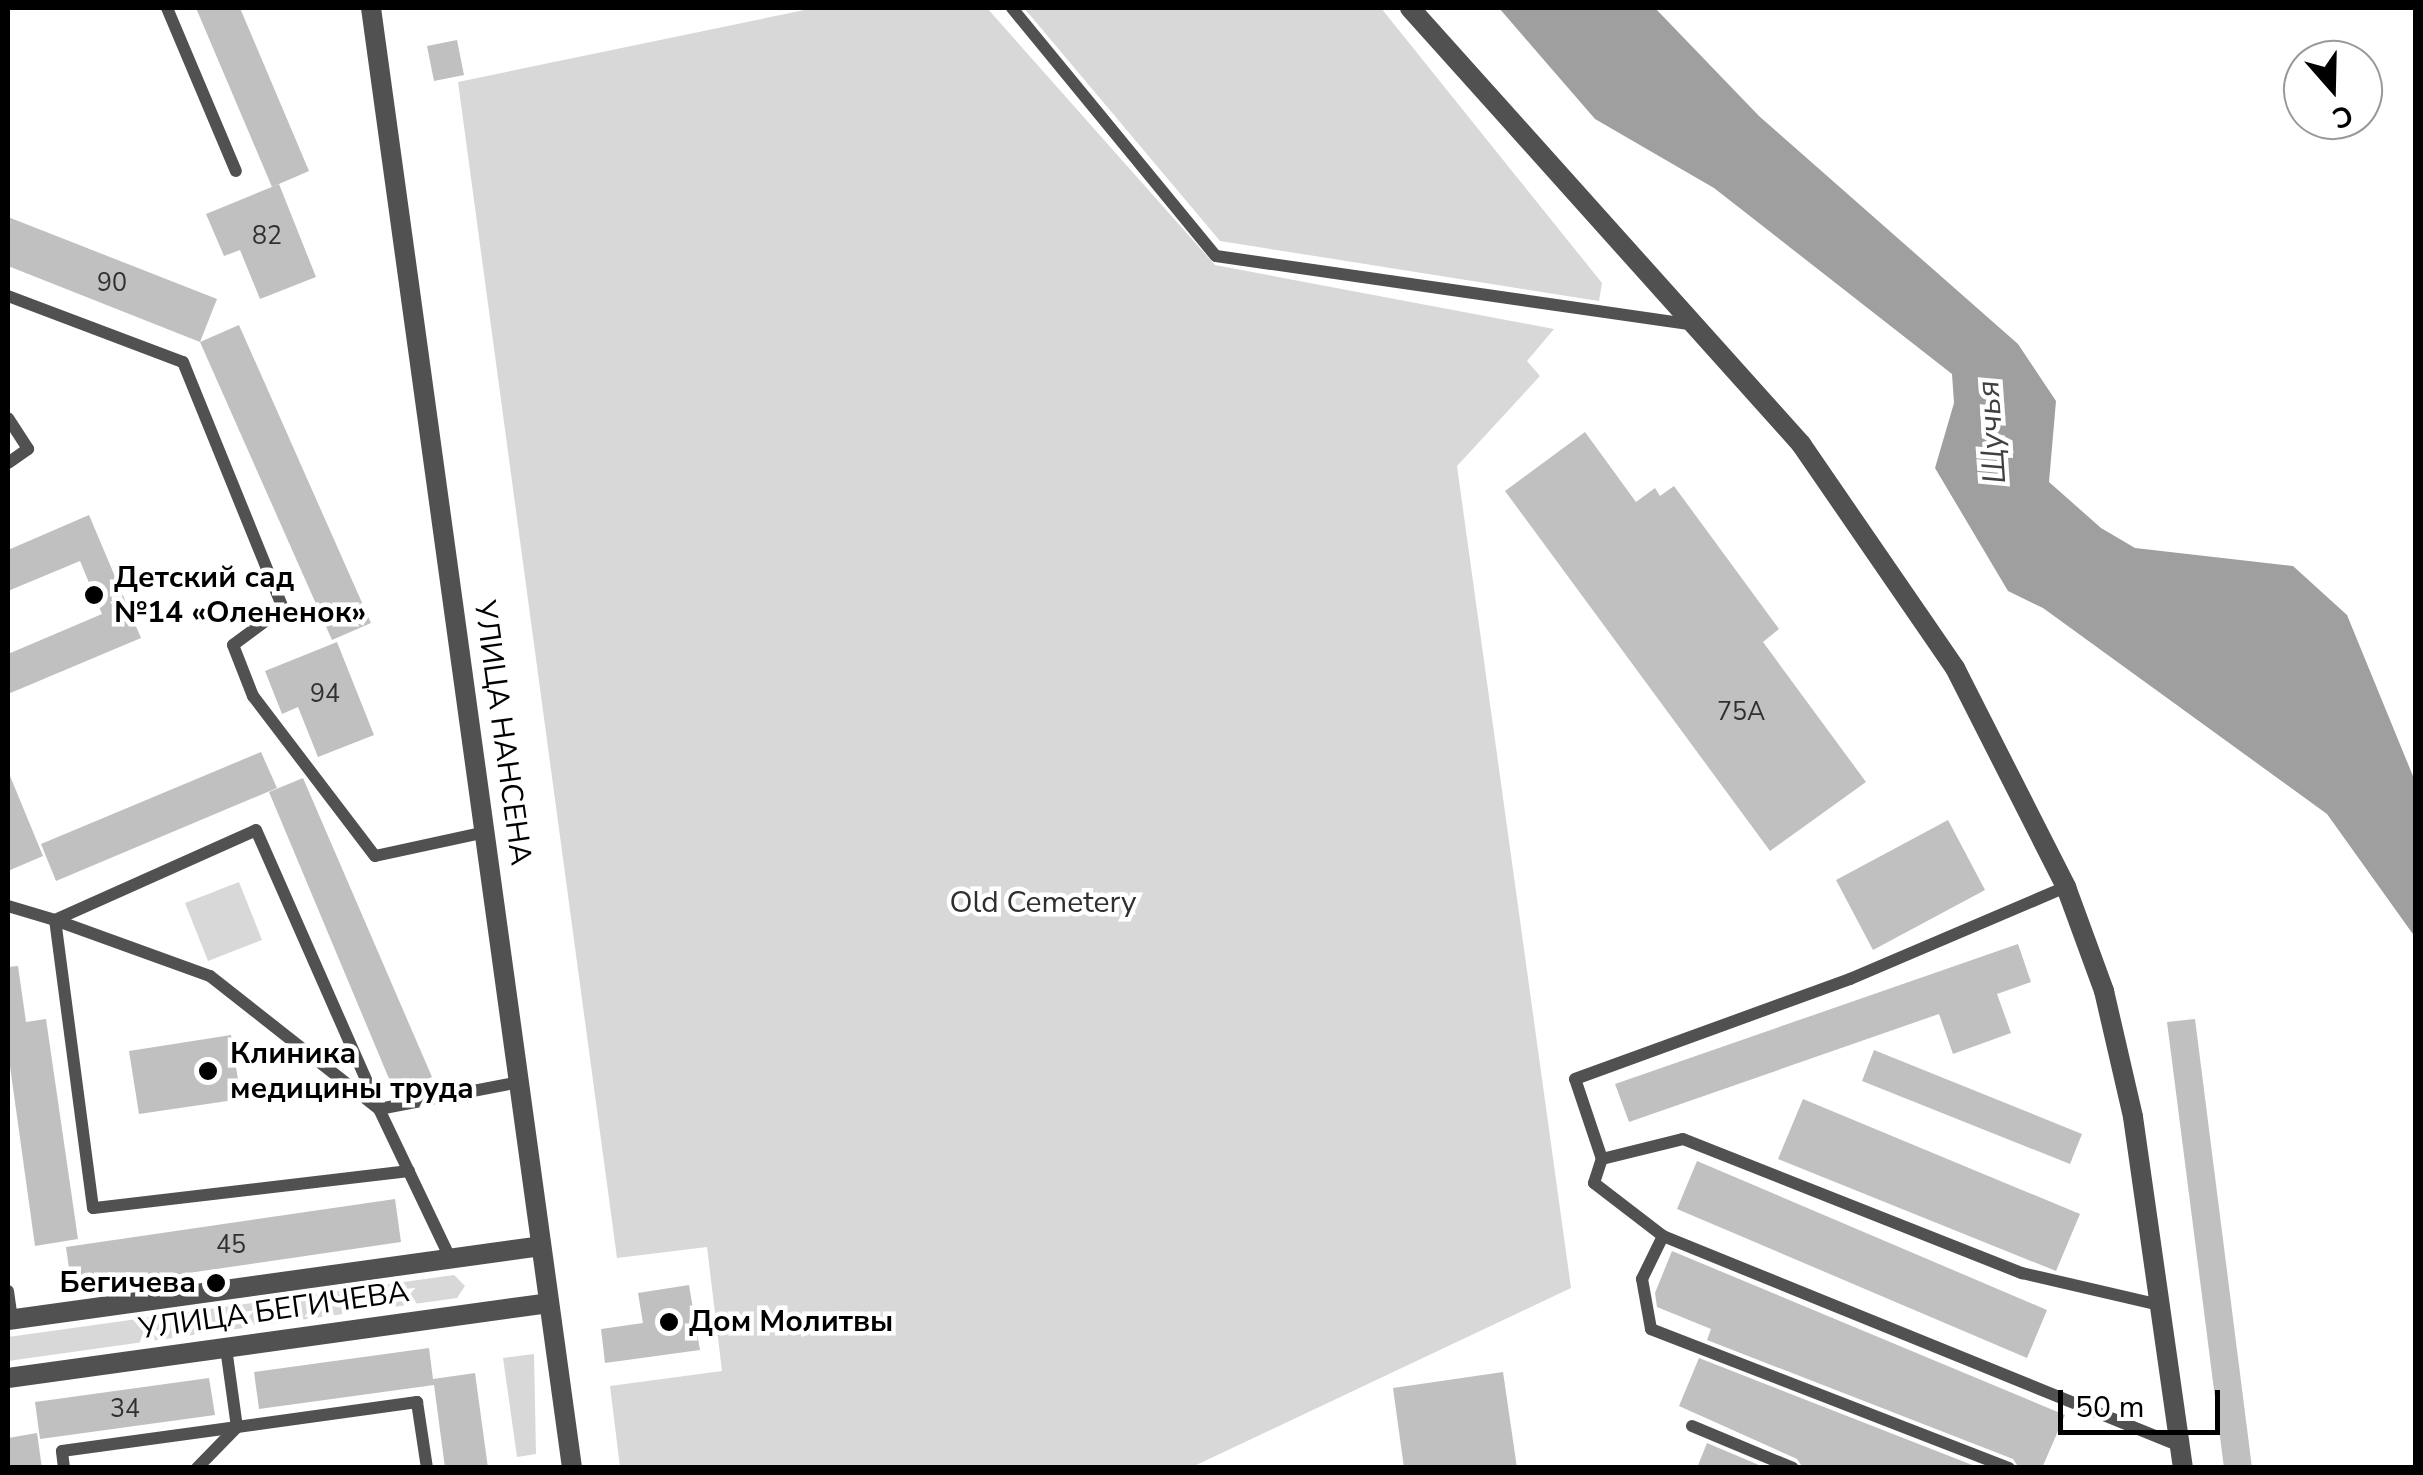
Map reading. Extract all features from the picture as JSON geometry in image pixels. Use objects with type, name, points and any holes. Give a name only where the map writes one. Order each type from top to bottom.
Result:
[{"type":"street","name":"УЛИЦА НАНСЕНА","points":[[371,8],[572,1468]]},
{"type":"street","points":[[1410,8],[1687,324],[1801,444],[1955,668],[2066,887],[2104,991],[2134,1117],[2182,1457]]},
{"type":"street","name":"УЛИЦА БЕГИЧЕВА","points":[[10,1319],[541,1246]]},
{"type":"street","name":"УЛИЦА БЕГИЧЕВА","points":[[8,1378],[549,1303]]},
{"type":"lane","points":[[167,8],[236,171]]},
{"type":"lane","points":[[1012,8],[1216,256],[1687,324]]},
{"type":"lane","points":[[8,296],[183,362],[283,608],[233,645],[253,696],[375,856],[486,832]]},
{"type":"lane","points":[[8,418],[28,450],[8,463]]},
{"type":"lane","points":[[55,920],[256,830],[450,1258]]},
{"type":"lane","points":[[2066,887],[1850,979],[1575,1078],[1602,1159],[1594,1183],[1663,1236],[2182,1457]]},
{"type":"lane","points":[[8,906],[210,976],[379,1108],[519,1082]]},
{"type":"lane","points":[[55,920],[93,1208],[408,1171]]},
{"type":"lane","points":[[1602,1159],[1683,1139],[2022,1273],[2160,1305]]},
{"type":"lane","points":[[1663,1236],[1642,1279],[1651,1329],[2009,1468]]},
{"type":"lane","points":[[8,1291],[10,1319]]},
{"type":"lane","points":[[226,1348],[237,1427]]},
{"type":"lane","points":[[64,1468],[62,1451],[418,1402],[426,1468]]},
{"type":"lane","points":[[1692,1426],[1793,1468]]},
{"type":"lane","points":[[196,1468],[237,1427]]},
{"type":"green space","name":"Old Cemetery","points":[[814,8],[987,8],[1215,265],[1554,329],[1527,361],[1540,376],[1457,466],[1571,1288],[1192,1467],[620,1467],[610,1386],[722,1371],[707,1247],[617,1258],[458,82]]},
{"type":"green space","points":[[1024,8],[1381,8],[1602,283],[1599,301],[1220,241]]},
{"type":"green space","points":[[239,882],[262,940],[208,961],[185,903]]},
{"type":"green space","points":[[454,1275],[465,1286],[457,1298],[8,1361],[8,1337]]},
{"type":"green space","points":[[534,1354],[536,1454],[517,1457],[503,1358]]},
{"type":"water","name":"Щучья","points":[[1499,8],[1655,8],[1759,116],[2018,344],[2056,401],[2049,482],[2101,528],[2135,548],[2293,566],[2347,615],[2415,781],[2415,937],[2327,814],[2043,608],[2008,591],[1935,468],[1954,403],[1952,374],[1714,188],[1595,119]]},
{"type":"building","points":[[196,8],[240,8],[309,171],[272,187]]},
{"type":"building","points":[[457,40],[464,75],[434,81],[427,46]]},
{"type":"building","points":[[279,184],[316,277],[260,299],[240,250],[224,256],[206,214]]},
{"type":"building","points":[[8,217],[217,299],[200,342],[8,266]]},
{"type":"building","points":[[239,325],[371,623],[332,640],[200,342]]},
{"type":"building","points":[[1585,432],[1636,502],[1655,488],[1660,496],[1674,486],[1779,629],[1763,642],[1866,782],[1770,851],[1505,491]]},
{"type":"building","points":[[89,515],[141,638],[8,694],[8,654],[102,614],[80,561],[8,591],[8,550]]},
{"type":"building","points":[[337,642],[374,735],[318,757],[298,707],[282,714],[265,671]]},
{"type":"building","points":[[261,752],[277,788],[56,881],[41,844]]},
{"type":"building","points":[[8,771],[43,856],[8,871]]},
{"type":"building","points":[[303,778],[432,1077],[395,1093],[269,792]]},
{"type":"building","points":[[1948,820],[1985,890],[1873,950],[1836,880]]},
{"type":"building","points":[[2018,944],[2031,982],[1997,994],[2011,1033],[1953,1054],[1939,1014],[1629,1122],[1615,1084]]},
{"type":"building","points":[[18,966],[26,1022],[46,1019],[78,1239],[35,1246],[8,1052],[8,967]]},
{"type":"building","points":[[2195,1019],[2252,1468],[2224,1468],[2167,1022]]},
{"type":"building","points":[[231,1035],[241,1099],[139,1114],[129,1051]]},
{"type":"building","points":[[1874,1050],[2082,1134],[2070,1164],[1862,1081]]},
{"type":"building","points":[[1803,1099],[2080,1214],[2056,1271],[1778,1159]]},
{"type":"building","points":[[1697,1161],[2047,1310],[2027,1358],[1677,1209]]},
{"type":"building","points":[[395,1199],[401,1242],[72,1290],[66,1247]]},
{"type":"building","points":[[1672,1251],[2065,1415],[2042,1468],[2019,1468],[2013,1459],[1707,1340],[1711,1329],[1657,1307],[1655,1293]]},
{"type":"building","name":"Дом Молитвы","points":[[689,1285],[700,1350],[605,1363],[601,1329],[643,1323],[638,1293]]},
{"type":"building","points":[[429,1348],[433,1379],[475,1373],[488,1468],[445,1468],[434,1385],[259,1409],[254,1372]]},
{"type":"building","points":[[1699,1358],[1980,1468],[1803,1468],[1797,1459],[1679,1406]]},
{"type":"building","points":[[1503,1372],[1517,1468],[1404,1468],[1393,1388]]},
{"type":"building","points":[[209,1378],[215,1415],[40,1439],[35,1402]]},
{"type":"building","points":[[37,1433],[42,1468],[8,1468],[8,1438]]},
{"type":"building","points":[[1707,1443],[1766,1468],[1697,1468]]},
{"type":"place","name":"Детский сад №14 «Олененок»","points":[[94,595]]},
{"type":"place","name":"Клиника медицины труда","points":[[208,1071]]},
{"type":"place","name":"Бегичева","points":[[216,1283]]},
{"type":"place","name":"Дом Молитвы","points":[[669,1322]]}]
